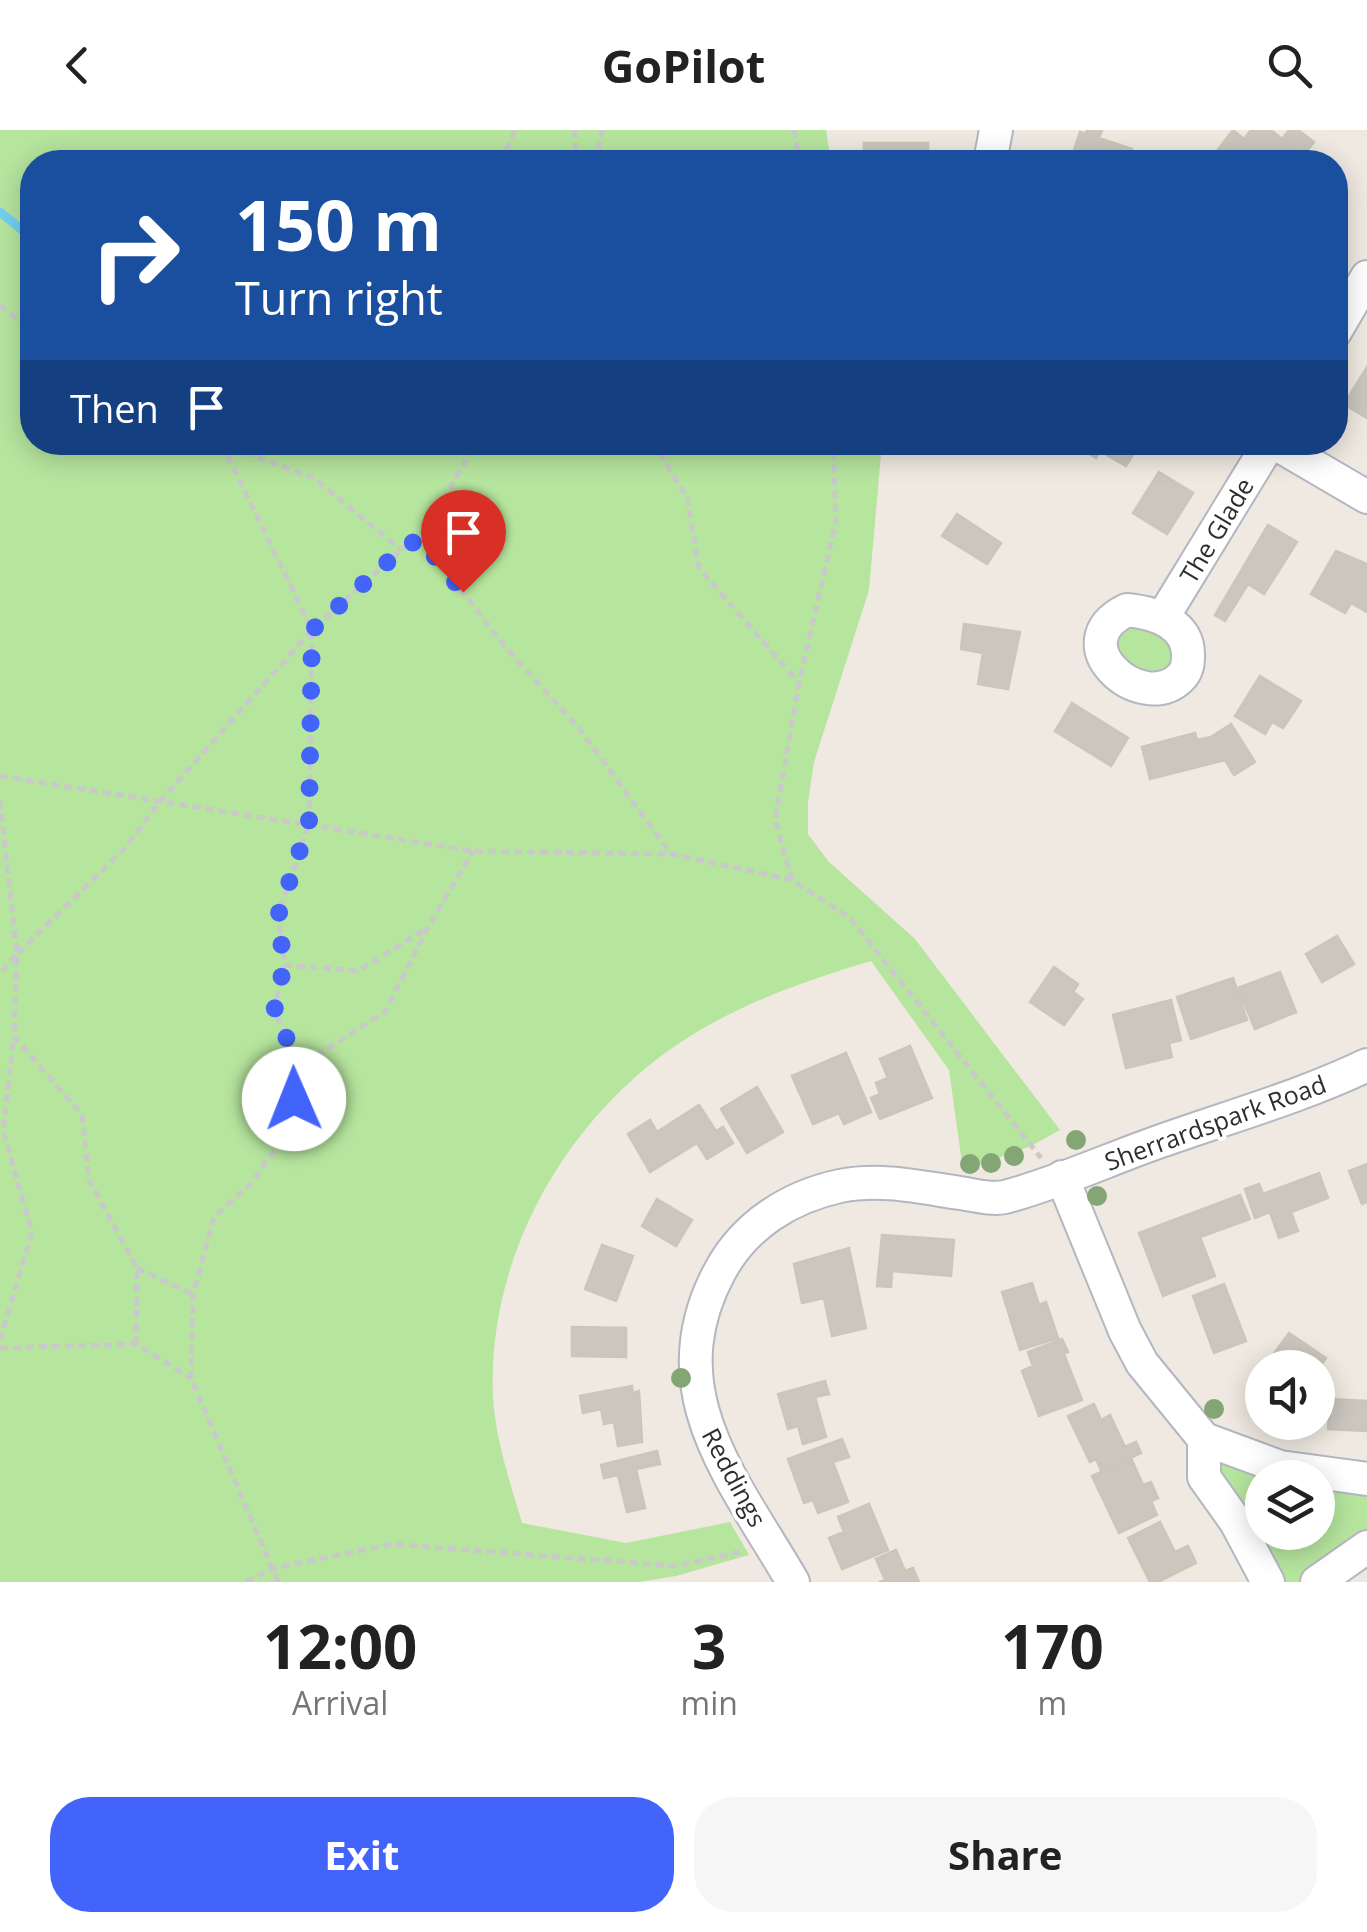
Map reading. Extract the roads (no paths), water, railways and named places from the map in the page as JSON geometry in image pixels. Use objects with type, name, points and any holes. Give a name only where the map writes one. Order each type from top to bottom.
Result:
[{"type":"street","points":[[1348,310],[1367,277]]},
{"type":"street","name":"The Glade","points":[[1163,617],[1263,455]]},
{"type":"street","points":[[1293,455],[1367,498]]},
{"type":"street","name":"Sherrardspark Road","points":[[1062,1177],[1268,1107],[1367,1065]]},
{"type":"street","points":[[1062,1177],[1142,1363],[1204,1439],[1294,1470],[1367,1479]]},
{"type":"street","name":"Reddings","points":[[793,1582],[707,1430],[693,1370],[699,1319],[729,1255],[775,1211],[839,1186],[894,1182],[1000,1198],[1062,1177]]},
{"type":"street","points":[[1204,1439],[1204,1477],[1236,1522],[1268,1582]]},
{"type":"street","points":[[1317,1582],[1367,1547]]},
{"type":"waterway","points":[[0,212],[20,228]]}]
